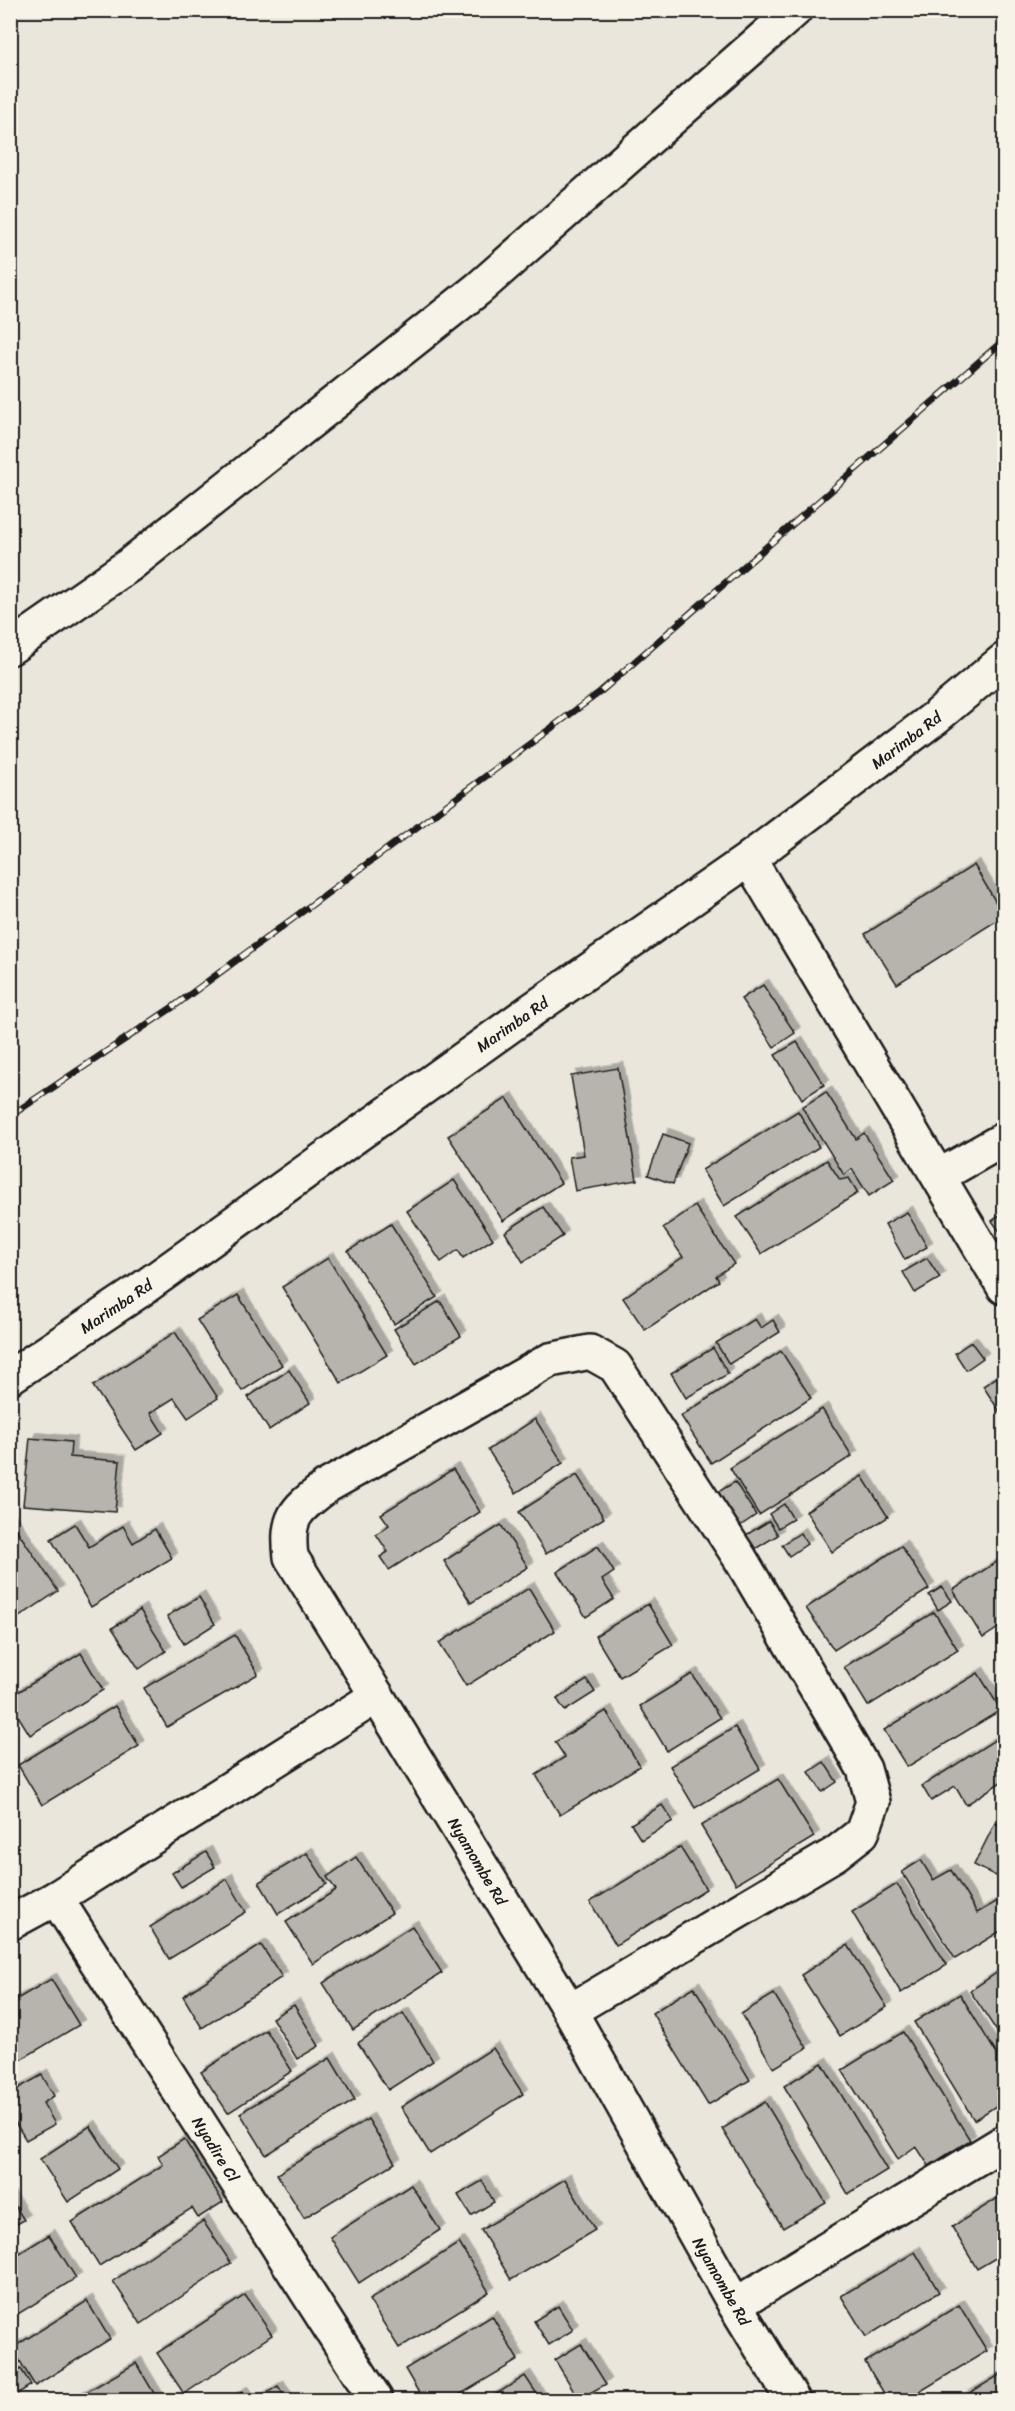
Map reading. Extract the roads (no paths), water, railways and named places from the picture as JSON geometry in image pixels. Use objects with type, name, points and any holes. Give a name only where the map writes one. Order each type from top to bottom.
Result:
[{"type":"street","points":[[10,648],[128,566],[478,289],[795,10]]},
{"type":"street","name":"Marimba Rd","points":[[10,1377],[139,1291],[532,1010],[749,859],[936,717],[1005,660]]},
{"type":"street","points":[[749,859],[1005,1287]]},
{"type":"street","points":[[939,1176],[1005,1139]]},
{"type":"street","name":"Nyamombe Rd","points":[[570,2011],[835,1854],[862,1833],[873,1802],[864,1769],[752,1578],[615,1366],[591,1352],[550,1360],[327,1486],[298,1508],[288,1533],[291,1557],[570,2011],[735,2305],[793,2400]]},
{"type":"street","points":[[10,1923],[56,1898],[377,1696]]},
{"type":"street","name":"Nyadire Cl","points":[[56,1898],[376,2400]]},
{"type":"street","points":[[735,2305],[1005,2142]]},
{"type":"railway","points":[[10,1116],[173,1007],[600,692],[1004,340]]}]
